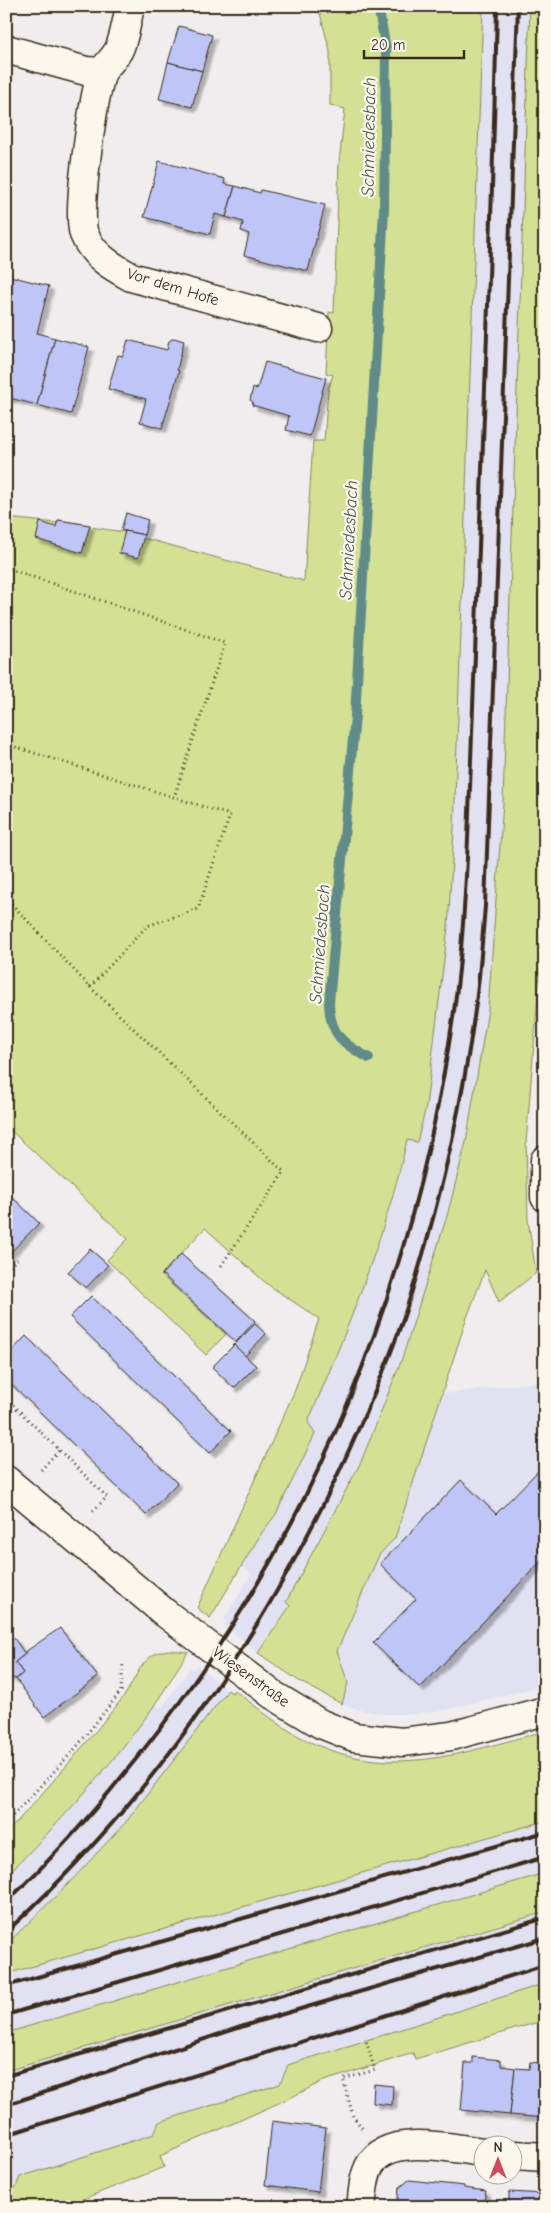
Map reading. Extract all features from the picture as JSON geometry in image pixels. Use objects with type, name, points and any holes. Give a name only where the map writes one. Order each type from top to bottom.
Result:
[{"type":"street","name":"Vor dem Hofe","points":[[130,6],[120,47],[113,61],[102,72],[94,104],[81,215],[84,234],[92,249],[108,264],[132,278],[318,328]]},
{"type":"street","points":[[6,49],[86,71],[102,72]]},
{"type":"street","points":[[545,1160],[545,1197]]},
{"type":"street","name":"Wiesenstraße","points":[[6,1480],[165,1613],[273,1695],[321,1724],[354,1737],[402,1742],[451,1736],[545,1711]]},
{"type":"street","points":[[361,2207],[364,2182],[370,2164],[382,2152],[398,2146],[414,2144],[474,2151]]},
{"type":"street","points":[[524,2156],[545,2157]]},
{"type":"path","points":[[6,570],[7,568],[224,642],[174,797]]},
{"type":"path","points":[[6,744],[230,815],[198,909],[147,926],[90,987]]},
{"type":"path","points":[[6,898],[90,987],[284,1172],[221,1266]]},
{"type":"path","points":[[6,1270],[17,1259]]},
{"type":"path","points":[[6,1398],[107,1497],[96,1508]]},
{"type":"path","points":[[6,1412],[13,1405]]},
{"type":"path","points":[[42,1468],[59,1450]]},
{"type":"path","points":[[6,1823],[75,1749],[121,1691],[124,1662]]},
{"type":"path","points":[[366,2041],[375,2070],[343,2079],[352,2116],[382,2152]]},
{"type":"shaded area","points":[[483,6],[530,6],[503,802],[488,1010],[466,1142],[447,1216],[402,1359],[361,1462],[286,1602],[290,1605],[258,1653],[224,1625],[226,1622],[224,1620],[252,1573],[242,1567],[261,1534],[276,1514],[315,1434],[308,1422],[382,1234],[407,1140],[417,1142],[426,1107],[448,927],[454,828]]},
{"type":"shaded area","points":[[545,1381],[545,1685],[449,1709],[414,1714],[384,1714],[342,1704],[348,1683],[337,1651],[379,1555],[395,1538],[442,1394]]},
{"type":"shaded area","points":[[197,1665],[228,1690],[126,1822],[70,1882],[6,1945],[6,1876],[40,1842],[96,1780],[154,1705],[162,1708],[190,1668],[195,1669]]},
{"type":"shaded area","points":[[545,1821],[545,1873],[6,2033],[6,1974]]},
{"type":"shaded area","points":[[545,1912],[545,1987],[540,1986],[288,2065],[280,2084],[159,2122],[154,2134],[20,2177],[16,2187],[6,2190],[6,2071]]},
{"type":"green space","points":[[318,6],[483,6],[454,828],[448,927],[426,1107],[417,1142],[407,1140],[388,1212],[364,1283],[308,1422],[315,1434],[276,1514],[261,1534],[210,1618],[197,1608],[295,1390],[319,1319],[267,1284],[205,1228],[161,1275],[226,1334],[206,1355],[107,1260],[128,1239],[6,1126],[6,518],[57,523],[58,520],[144,535],[143,538],[304,581],[313,441],[324,441],[328,389],[333,375],[326,373],[329,312],[334,313],[339,163],[345,109],[330,105],[330,51]]},
{"type":"green space","points":[[530,6],[545,6],[545,909],[526,1143],[528,1220],[536,1273],[499,1302],[485,1270],[466,1320],[395,1538],[379,1555],[337,1651],[348,1683],[342,1704],[299,1681],[258,1653],[290,1606],[286,1602],[361,1462],[402,1359],[447,1216],[466,1142],[488,1010],[503,802]]},
{"type":"green space","points":[[169,1650],[188,1652],[147,1716],[109,1765],[76,1803],[6,1876],[6,1831],[14,1825],[95,1732],[125,1695],[144,1663],[155,1654]]},
{"type":"green space","points":[[228,1690],[232,1693],[234,1690],[278,1723],[306,1740],[337,1752],[367,1759],[396,1761],[426,1759],[455,1754],[545,1731],[545,1821],[6,1974],[6,1945],[70,1882],[126,1822]]},
{"type":"green space","points":[[545,1873],[545,1912],[6,2071],[6,2033]]},
{"type":"green space","points":[[540,1985],[545,1987],[545,2020],[415,2059],[413,2053],[321,2082],[290,2098],[160,2156],[164,2167],[63,2207],[6,2207],[6,2190],[16,2187],[20,2177],[154,2134],[159,2122],[280,2084],[288,2065]]},
{"type":"building","points":[[179,26],[212,35],[202,71],[168,62]]},
{"type":"building","points":[[168,62],[202,71],[192,107],[159,99]]},
{"type":"building","points":[[159,161],[225,179],[224,184],[235,186],[226,217],[215,214],[210,234],[144,217]]},
{"type":"building","points":[[235,186],[260,193],[261,190],[325,205],[308,271],[244,255],[249,234],[241,231],[243,222],[226,217]]},
{"type":"building","points":[[6,275],[49,286],[37,333],[55,338],[37,405],[6,397],[6,324],[10,310],[6,309]]},
{"type":"building","points":[[55,338],[89,347],[71,414],[37,405]]},
{"type":"building","points":[[174,338],[184,341],[177,370],[179,371],[162,428],[140,422],[146,399],[108,389],[118,355],[123,356],[128,340],[167,350],[169,341]]},
{"type":"building","points":[[265,362],[326,378],[310,436],[286,430],[289,416],[252,405],[253,402],[250,400],[253,388],[257,389]]},
{"type":"building","points":[[126,513],[148,520],[144,535],[121,530]]},
{"type":"building","points":[[58,520],[90,525],[82,553],[36,539],[40,522],[56,527]]},
{"type":"building","points":[[125,531],[144,535],[138,558],[119,553]]},
{"type":"building","points":[[6,1193],[39,1223],[6,1257]]},
{"type":"building","points":[[90,1249],[108,1265],[86,1288],[68,1272]]},
{"type":"building","points":[[181,1254],[255,1321],[236,1342],[162,1274]]},
{"type":"building","points":[[91,1296],[231,1431],[210,1453],[70,1317]]},
{"type":"building","points":[[255,1324],[266,1334],[245,1356],[234,1345]]},
{"type":"building","points":[[26,1336],[177,1483],[146,1515],[6,1379],[6,1357]]},
{"type":"building","points":[[234,1345],[256,1366],[234,1388],[212,1367]]},
{"type":"building","points":[[539,1470],[545,1475],[545,1557],[420,1688],[373,1643],[416,1599],[380,1564],[461,1480],[496,1514]]},
{"type":"building","points":[[60,1628],[98,1677],[44,1717],[16,1679],[23,1673],[15,1662],[25,1652]]},
{"type":"building","points":[[14,1638],[25,1654],[15,1662],[23,1673],[16,1679],[6,1675],[6,1644]]},
{"type":"building","points":[[473,2057],[501,2060],[501,2066],[515,2068],[510,2115],[461,2110],[465,2063],[473,2063]]},
{"type":"building","points":[[530,2062],[545,2064],[545,2118],[510,2115],[515,2068],[529,2069]]},
{"type":"building","points":[[374,2084],[393,2086],[392,2105],[373,2103]]},
{"type":"building","points":[[272,2121],[326,2128],[318,2192],[265,2185]]},
{"type":"building","points":[[409,2180],[464,2186],[464,2188],[486,2191],[483,2207],[397,2207],[399,2188]]},
{"type":"building","points":[[509,2192],[545,2194],[545,2207],[509,2207]]},
{"type":"waterway","name":"Schmiedesbach","points":[[369,1058],[345,1043],[335,1031],[329,1003],[355,716],[384,210],[386,49],[378,6]]},
{"type":"railway","points":[[6,1902],[67,1841],[123,1775],[188,1690],[247,1602],[298,1511],[342,1417],[380,1319],[411,1219],[436,1117],[454,1011],[463,925],[473,707],[497,6]]},
{"type":"railway","points":[[6,1932],[114,1822],[163,1762],[251,1635],[290,1568],[326,1500],[387,1363],[406,1312],[441,1189],[457,1118],[470,1046],[485,906],[518,6]]},
{"type":"railway","points":[[6,1986],[545,1832]]},
{"type":"railway","points":[[6,2015],[545,1857]]},
{"type":"railway","points":[[6,2076],[545,1918]]},
{"type":"railway","points":[[6,2105],[259,2021],[545,1938]]},
{"type":"railway","points":[[6,2135],[545,1965]]}]
